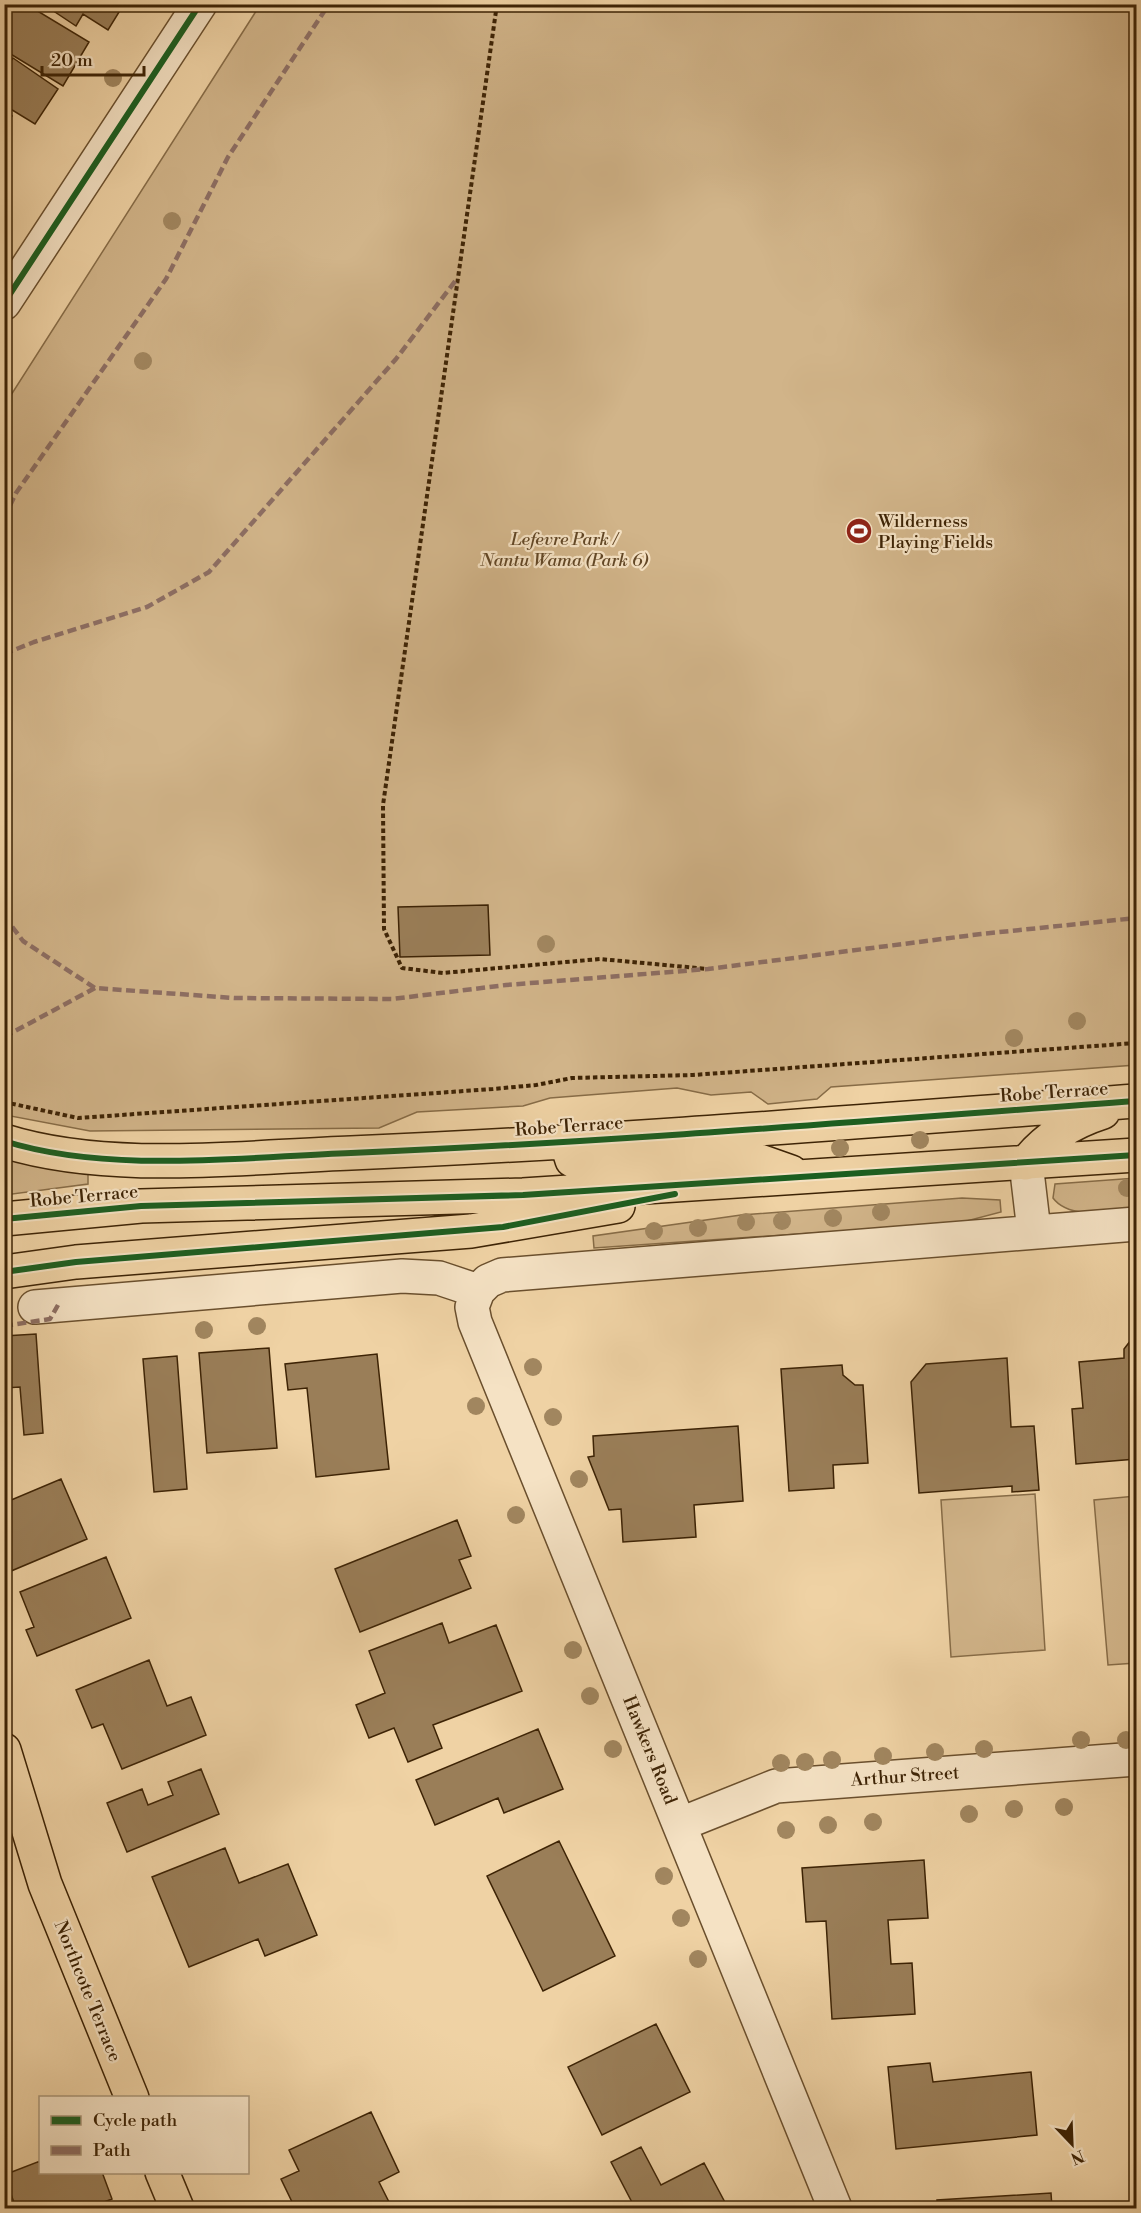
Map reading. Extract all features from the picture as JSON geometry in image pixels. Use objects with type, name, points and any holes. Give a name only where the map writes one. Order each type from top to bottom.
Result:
[{"type":"highway","name":"Robe Terrace","points":[[4,1141],[47,1152],[121,1160],[432,1149],[1137,1102]]},
{"type":"highway","points":[[1026,1163],[1052,1136],[1079,1120],[1137,1102]]},
{"type":"highway","points":[[566,1141],[572,1160],[580,1164],[736,1156],[756,1160],[795,1174],[816,1176]]},
{"type":"highway","name":"Robe Terrace","points":[[4,1219],[141,1206],[523,1195],[725,1184],[1137,1155]]},
{"type":"highway","points":[[4,1272],[76,1262],[503,1227],[725,1184]]},
{"type":"highway","name":"Northcote Terrace","points":[[4,1750],[45,1884],[132,2096]]},
{"type":"highway","name":"Northcote Terrace","points":[[4,1812],[45,1884]]},
{"type":"highway","points":[[163,2174],[177,2208]]},
{"type":"street","points":[[4,303],[200,4]]},
{"type":"street","points":[[1026,1163],[1034,1231]]},
{"type":"street","points":[[35,1307],[402,1276],[438,1278],[478,1291],[488,1281],[502,1275],[1137,1224]]},
{"type":"street","name":"Hawkers Road","points":[[478,1291],[472,1307],[475,1322],[836,2208]]},
{"type":"street","name":"Arthur Street","points":[[681,1824],[776,1786],[1137,1759]]},
{"type":"path","points":[[496,4],[382,805],[384,929],[402,968],[443,973],[600,959],[708,969]]},
{"type":"path","points":[[4,1102],[78,1119],[143,1116],[492,1089],[536,1085],[572,1078],[693,1075],[1137,1043]]},
{"type":"green space","name":"Lefevre Park / Nantu Wama (Park 6)","points":[[260,5],[1136,5],[1136,1065],[831,1087],[817,1099],[768,1104],[751,1092],[711,1095],[677,1088],[550,1098],[523,1106],[417,1112],[379,1128],[90,1131],[5,1115],[4,406]]},
{"type":"green space","points":[[4,1159],[88,1174],[88,1184],[5,1195]]},
{"type":"green space","points":[[1136,1178],[1136,1211],[1080,1212],[1060,1205],[1053,1198],[1055,1184]]},
{"type":"green space","points":[[962,1198],[1000,1200],[1001,1212],[959,1223],[594,1248],[593,1236],[741,1215]]},
{"type":"green space","points":[[1035,1494],[1045,1650],[951,1657],[941,1500]]},
{"type":"green space","points":[[1136,1496],[1136,1663],[1108,1665],[1094,1500]]},
{"type":"building","points":[[4,4],[26,4],[89,42],[63,86],[4,50]]},
{"type":"building","points":[[43,4],[124,4],[108,30],[83,14],[76,26]]},
{"type":"building","points":[[13,58],[58,89],[35,124],[4,105],[4,71]]},
{"type":"building","points":[[4,111],[12,116],[4,128]]},
{"type":"building","points":[[488,905],[490,955],[400,957],[398,907]]},
{"type":"building","points":[[36,1334],[43,1433],[24,1435],[20,1387],[4,1388],[4,1336]]},
{"type":"building","points":[[1136,1339],[1136,1459],[1076,1464],[1072,1409],[1083,1408],[1079,1362],[1124,1358],[1124,1349],[1131,1340]]},
{"type":"building","points":[[269,1348],[277,1448],[207,1453],[199,1353]]},
{"type":"building","points":[[377,1354],[389,1469],[316,1477],[307,1388],[288,1390],[285,1364]]},
{"type":"building","points":[[177,1356],[187,1489],[154,1492],[143,1359]]},
{"type":"building","points":[[1007,1358],[1011,1427],[1034,1426],[1039,1490],[1012,1492],[1012,1486],[919,1493],[911,1382],[926,1364]]},
{"type":"building","points":[[842,1365],[843,1375],[855,1385],[863,1385],[868,1463],[833,1465],[834,1488],[789,1491],[781,1369]]},
{"type":"building","points":[[738,1426],[743,1501],[694,1505],[696,1537],[623,1542],[621,1509],[609,1510],[588,1457],[594,1456],[593,1436]]},
{"type":"building","points":[[61,1479],[87,1539],[4,1574],[4,1503]]},
{"type":"building","points":[[457,1520],[471,1556],[459,1560],[471,1588],[360,1632],[335,1569]]},
{"type":"building","points":[[106,1557],[131,1618],[37,1656],[26,1630],[34,1627],[20,1592]]},
{"type":"building","points":[[442,1623],[449,1643],[496,1625],[522,1691],[433,1725],[442,1748],[408,1762],[394,1728],[369,1738],[356,1705],[385,1693],[369,1651]]},
{"type":"building","points":[[149,1660],[167,1706],[191,1697],[206,1735],[122,1769],[103,1724],[92,1728],[76,1690]]},
{"type":"building","points":[[538,1729],[563,1789],[504,1813],[498,1798],[435,1825],[416,1780]]},
{"type":"building","points":[[201,1769],[219,1814],[127,1852],[107,1803],[142,1789],[148,1805],[173,1795],[168,1782]]},
{"type":"building","points":[[559,1841],[615,1956],[543,1991],[487,1876]]},
{"type":"building","points":[[225,1848],[239,1883],[288,1864],[317,1935],[265,1956],[258,1939],[189,1967],[152,1877]]},
{"type":"building","points":[[924,1860],[928,1918],[888,1920],[891,1964],[912,1963],[915,2014],[832,2019],[826,1921],[806,1922],[802,1868]]},
{"type":"building","points":[[656,2024],[690,2092],[602,2135],[568,2067]]},
{"type":"building","points":[[930,2063],[933,2082],[1031,2072],[1037,2135],[896,2149],[888,2067]]},
{"type":"building","points":[[371,2112],[399,2172],[379,2182],[392,2208],[295,2208],[281,2179],[299,2171],[289,2150]]},
{"type":"building","points":[[641,2147],[661,2185],[704,2163],[728,2208],[635,2208],[611,2162]]},
{"type":"building","points":[[39,2161],[39,2174],[103,2174],[112,2199],[88,2208],[16,2208],[4,2175]]},
{"type":"building","points":[[1051,2193],[1052,2208],[938,2208],[937,2200]]},
{"type":"marked path","points":[[4,518],[16,493],[166,279],[228,157],[329,4]]},
{"type":"marked path","points":[[4,654],[34,642],[147,607],[209,572],[396,359],[456,280]]},
{"type":"marked path","points":[[4,916],[23,941],[95,988],[234,998],[392,999],[506,985],[708,969],[981,934],[1136,918]]},
{"type":"marked path","points":[[4,1037],[95,988]]},
{"type":"marked path","points":[[4,1326],[50,1319],[58,1305]]},
{"type":"cycle path","points":[[4,303],[200,4]]},
{"type":"cycle path","points":[[4,1141],[45,1151],[87,1157],[131,1160],[221,1160],[646,1137],[1136,1101]]},
{"type":"cycle path","points":[[4,1219],[141,1206],[523,1195],[1136,1155]]},
{"type":"cycle path","points":[[4,1272],[76,1262],[503,1227],[675,1194]]},
{"type":"place","name":"Wilderness Playing Fields","points":[[859,531]]}]
